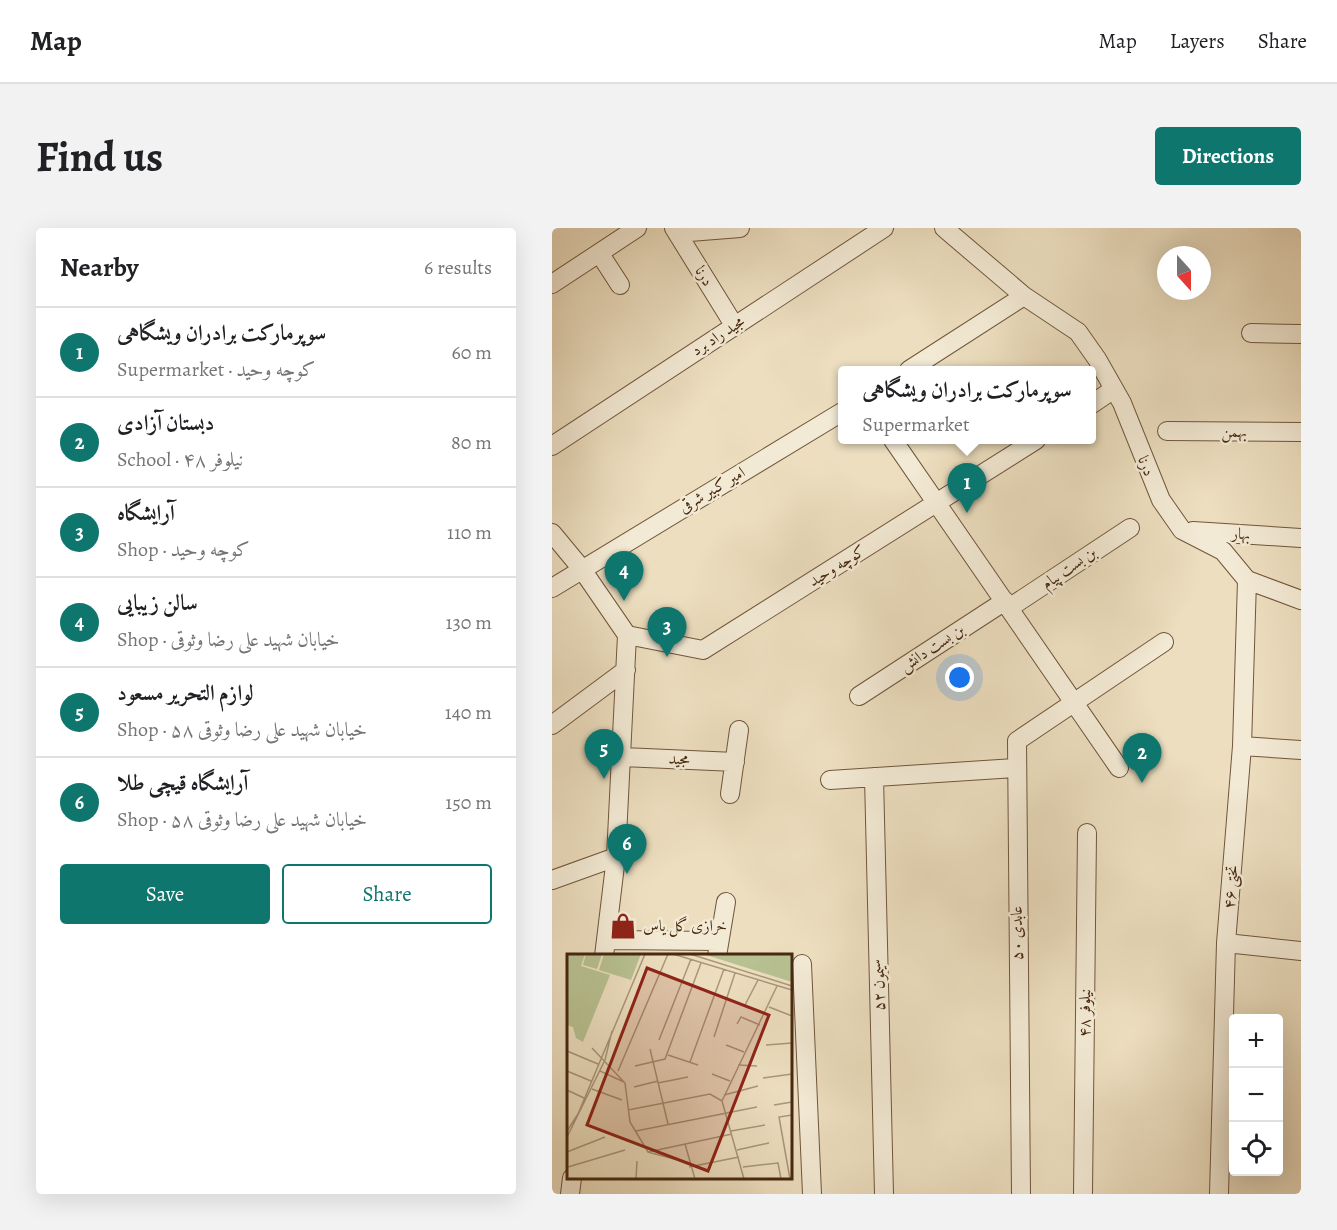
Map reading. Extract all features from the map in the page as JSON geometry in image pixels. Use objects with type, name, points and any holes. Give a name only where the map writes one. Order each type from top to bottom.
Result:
[{"type":"street","points":[[552,284],[637,228]]},
{"type":"street","points":[[675,231],[740,228]]},
{"type":"street","name":"مجید راد برد","points":[[552,446],[884,228]]},
{"type":"street","name":"درنا","points":[[944,228],[1024,296],[1078,332],[1097,359],[1122,403],[1161,500],[1182,531],[1223,551],[1247,580]]},
{"type":"street","name":"درنا","points":[[675,231],[734,325]]},
{"type":"street","points":[[600,254],[620,285]]},
{"type":"street","points":[[915,366],[1024,296]]},
{"type":"street","points":[[1251,333],[1301,334]]},
{"type":"street","points":[[1096,401],[1114,389]]},
{"type":"street","name":"امیر کبیر شرقی","points":[[552,588],[581,568],[838,415]]},
{"type":"street","name":"بهمن","points":[[1167,431],[1301,432]]},
{"type":"street","points":[[896,444],[1119,768]]},
{"type":"street","name":"کوچه وحید","points":[[627,636],[703,650],[1030,444]]},
{"type":"street","name":"بن بست پیام","points":[[1007,605],[1130,528]]},
{"type":"street","name":"بهار","points":[[1182,531],[1301,538]]},
{"type":"street","points":[[552,533],[581,568],[627,636],[623,757],[616,857],[606,948],[718,948],[726,902]]},
{"type":"street","points":[[1247,580],[1301,600]]},
{"type":"street","name":"تختی ۴۶","points":[[1219,1194],[1226,943],[1242,746],[1247,580]]},
{"type":"street","name":"بن بست دانش","points":[[859,696],[1007,605]]},
{"type":"street","points":[[1075,704],[1164,642]]},
{"type":"street","points":[[552,725],[626,670]]},
{"type":"street","name":"عابدی ۵۰","points":[[1021,1194],[1015,768],[1017,741],[1075,704]]},
{"type":"street","points":[[730,794],[739,730]]},
{"type":"street","points":[[1242,746],[1301,750]]},
{"type":"street","name":"مجید","points":[[623,757],[735,762]]},
{"type":"street","points":[[831,780],[1015,768]]},
{"type":"street","name":"سیمون ۵۲","points":[[874,777],[884,1194]]},
{"type":"street","name":"نیلوفر ۴۸","points":[[1083,1194],[1087,833]]},
{"type":"street","points":[[552,880],[616,857]]},
{"type":"street","points":[[1226,943],[1301,951]]},
{"type":"street","points":[[802,964],[812,1194]]},
{"type":"street","points":[[570,1194],[572,1179]]},
{"type":"place","name":"سوپرمارکت برادران ویشگاهی","points":[[967,513]]},
{"type":"place","name":"سالن زیبایی","points":[[624,601]]},
{"type":"place","name":"آرایشگاه","points":[[667,657]]},
{"type":"place","name":"لوازم التحریر مسعود","points":[[604,779]]},
{"type":"place","name":"دبستان آزادی","points":[[1142,783]]},
{"type":"place","name":"آرایشگاه قیچی طلا","points":[[627,874]]},
{"type":"place","name":"خرازی گل یاس","points":[[623,926]]}]
